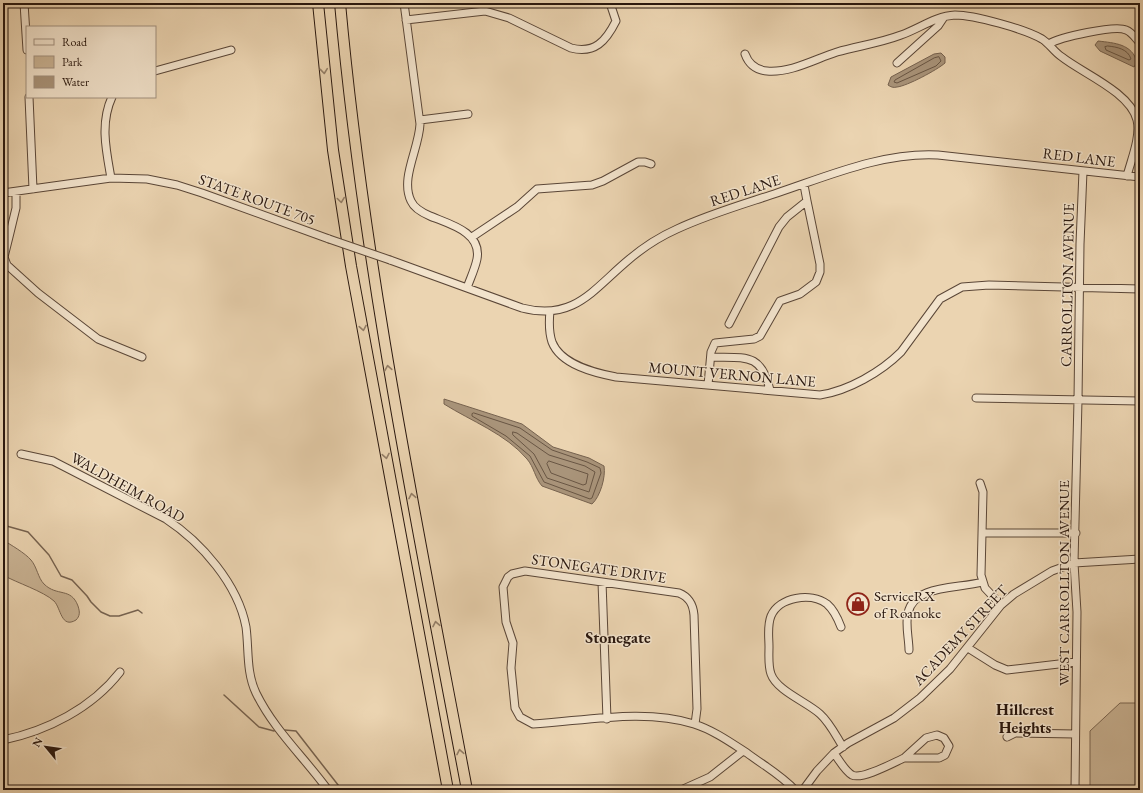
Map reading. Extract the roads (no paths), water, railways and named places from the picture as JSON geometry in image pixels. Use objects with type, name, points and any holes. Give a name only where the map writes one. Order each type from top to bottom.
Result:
[{"type":"highway","points":[[318,3],[332,142],[350,258],[448,790]]},
{"type":"highway","points":[[340,3],[353,135],[380,322],[468,790]]},
{"type":"street","points":[[24,3],[26,34]]},
{"type":"street","points":[[404,3],[420,120],[420,135],[407,182],[411,203],[421,212],[464,231],[472,237],[476,247],[477,258],[467,288]]},
{"type":"street","points":[[406,20],[485,11],[509,18],[571,48],[580,50],[598,45],[610,34],[616,21],[610,3]]},
{"type":"street","points":[[745,54],[748,62],[754,67],[769,71],[779,71],[837,52],[893,38],[944,17],[964,16],[992,22],[1035,36],[1049,44],[1061,57],[1090,74],[1115,92],[1136,116],[1138,134],[1127,176]]},
{"type":"street","points":[[897,63],[938,26],[944,17]]},
{"type":"street","points":[[1049,44],[1060,39],[1118,28],[1130,32],[1140,43]]},
{"type":"street","points":[[156,71],[231,50]]},
{"type":"street","points":[[29,98],[33,189]]},
{"type":"street","points":[[3,194],[111,178],[104,129],[106,113],[112,98]]},
{"type":"street","points":[[420,120],[468,114]]},
{"type":"street","name":"RED LANE","points":[[390,260],[522,308],[550,311],[563,309],[581,301],[598,288],[638,252],[667,234],[708,216],[870,164],[913,155],[956,157],[1140,177]]},
{"type":"street","points":[[472,237],[517,207],[537,189],[592,185],[603,181],[638,162],[651,164]]},
{"type":"street","name":"CARROLLTON AVENUE","points":[[1078,400],[1079,288],[1083,171]]},
{"type":"street","name":"STATE ROUTE 705","points":[[111,178],[147,179],[177,185],[390,260]]},
{"type":"street","points":[[708,385],[712,347],[717,342],[754,339],[760,336],[780,301],[809,289],[819,278],[820,264],[804,185]]},
{"type":"street","points":[[16,192],[16,208],[6,237],[4,257],[7,265],[38,293],[93,336],[106,343],[142,357]]},
{"type":"street","points":[[729,324],[779,227],[787,217],[807,201]]},
{"type":"street","name":"MOUNT VERNON LANE","points":[[550,311],[552,343],[560,355],[578,365],[597,372],[616,377],[820,395],[836,391],[857,382],[894,359],[905,348],[923,320],[940,299],[962,287],[989,285],[1140,289]]},
{"type":"street","points":[[711,357],[750,360],[758,363],[767,377],[770,390]]},
{"type":"street","points":[[976,398],[1140,401]]},
{"type":"street","name":"WEST CARROLLTON AVENUE","points":[[1076,790],[1075,734],[1077,612],[1074,563],[1076,533],[1078,400]]},
{"type":"street","name":"WALDHEIM ROAD","points":[[21,454],[53,461],[166,519],[179,528],[198,546],[226,580],[242,610],[248,645],[248,666],[255,692],[271,720],[328,790]]},
{"type":"street","points":[[980,483],[982,492],[980,568],[982,582],[1001,606]]},
{"type":"street","points":[[982,533],[1076,533]]},
{"type":"street","name":"ACADEMY STREET","points":[[803,790],[817,771],[834,753],[906,710],[950,668],[1001,606],[1014,594],[1052,571],[1074,563],[1140,559]]},
{"type":"street","name":"STONEGATE DRIVE","points":[[695,724],[697,709],[694,615],[692,602],[684,595],[679,593],[522,571],[508,577],[503,587],[506,622],[513,643],[511,668],[515,708],[520,717],[533,724],[653,716],[695,724],[720,736],[743,751],[777,774],[795,790]]},
{"type":"street","points":[[602,582],[607,719]]},
{"type":"street","points":[[909,650],[907,615],[911,606],[919,596],[931,591],[982,582]]},
{"type":"street","points":[[841,628],[836,616],[827,604],[816,599],[806,598],[787,601],[780,605],[771,616],[768,628],[769,667],[774,679],[785,690],[822,716],[843,747]]},
{"type":"street","points":[[968,648],[995,665],[1007,670],[1076,662]]},
{"type":"street","points":[[3,740],[33,732],[76,711],[99,694],[120,672]]},
{"type":"street","points":[[1007,737],[1015,733],[1075,734]]},
{"type":"street","points":[[834,753],[849,773],[856,777],[904,758],[926,738],[933,735],[944,738],[949,746],[948,752],[942,757],[904,758]]},
{"type":"street","points":[[681,790],[710,777],[743,751]]},
{"type":"water","points":[[1098,41],[1116,44],[1127,48],[1135,56],[1137,62],[1134,67],[1100,51],[1095,45]]},
{"type":"water","points":[[941,53],[945,57],[945,63],[936,70],[902,86],[891,87],[888,85],[891,77],[934,54]]},
{"type":"water","points":[[444,399],[522,424],[553,447],[589,458],[604,466],[603,481],[598,497],[592,504],[542,486],[531,465],[519,450],[488,428],[444,404]]},
{"type":"waterway","points":[[3,525],[28,532],[49,555],[61,576],[72,580],[101,612],[110,616],[119,616],[138,610],[142,613]]},
{"type":"waterway","points":[[224,695],[259,727],[274,731]]},
{"type":"waterway","points":[[285,730],[296,731],[342,790]]},
{"type":"place","name":"ServiceRX of Roanoke","points":[[858,604]]},
{"type":"district","name":"Stonegate","points":[[618,637]]},
{"type":"district","name":"Hillcrest Heights","points":[[1025,718]]}]
